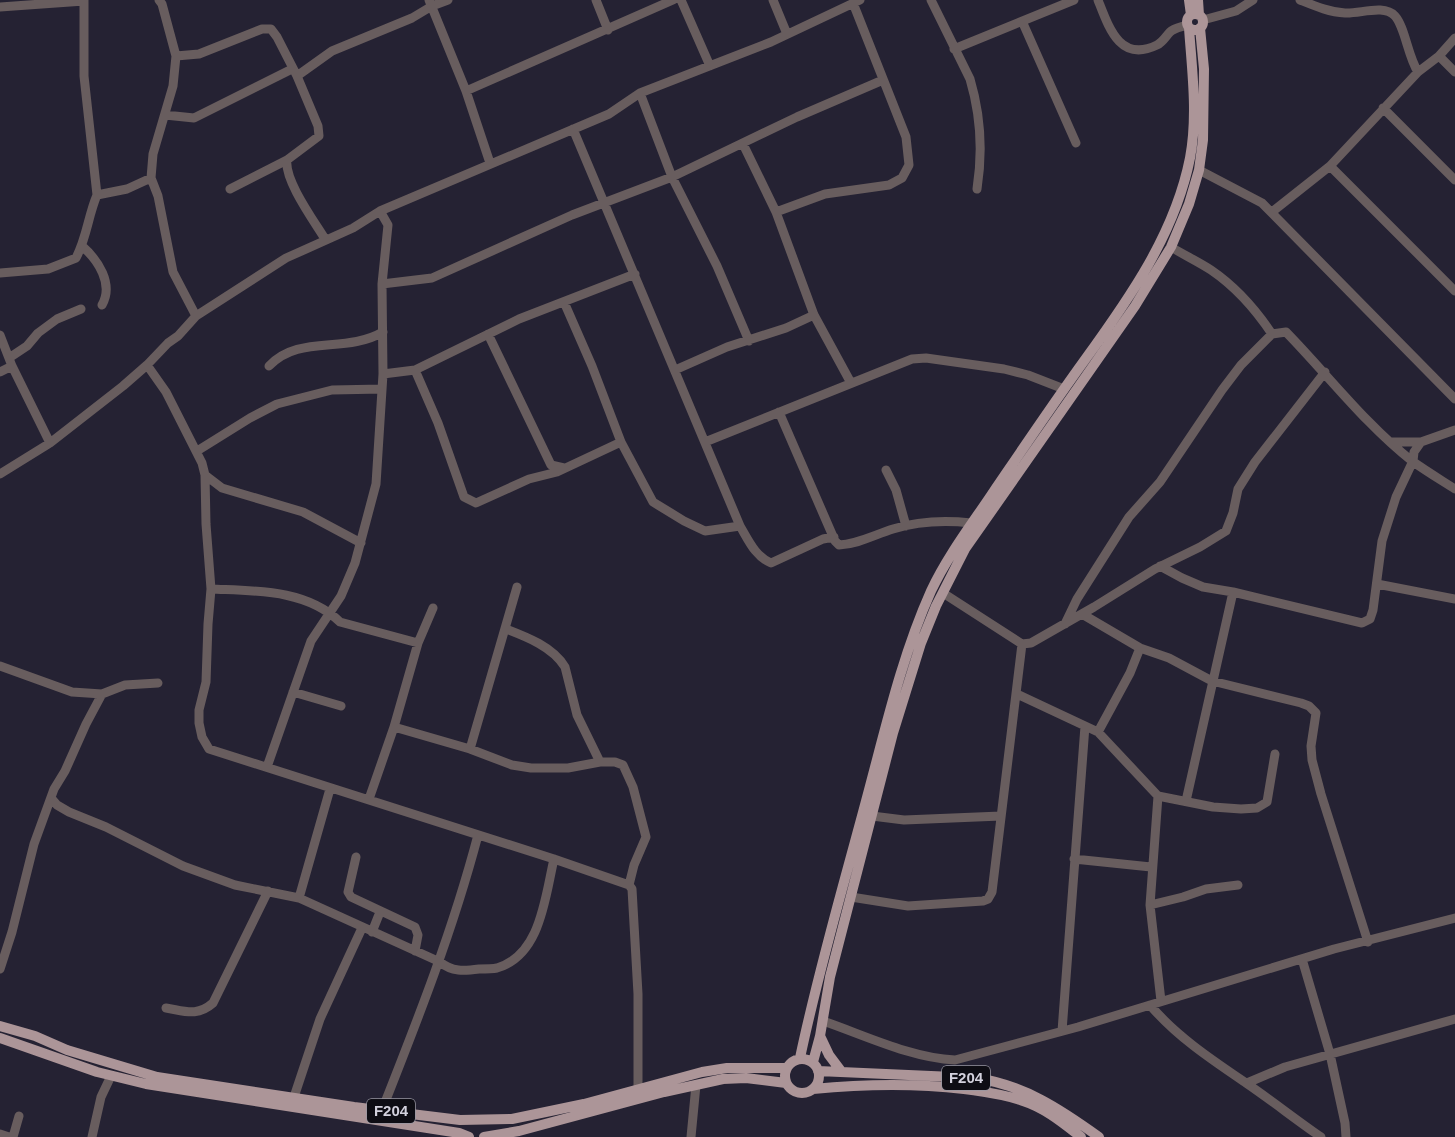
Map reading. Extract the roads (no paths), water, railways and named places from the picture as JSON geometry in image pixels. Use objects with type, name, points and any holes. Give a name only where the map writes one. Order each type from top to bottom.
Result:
[{"type":"main road","points":[[813,1089],[818,1081],[815,1067],[830,977],[893,733],[921,643],[965,549],[1117,335],[1171,247],[1189,204],[1199,170],[1204,107],[1195,22],[1189,0]]},
{"type":"main road","points":[[786,1083],[784,1078],[786,1068],[789,1063],[800,1058],[812,999],[909,647],[933,588],[957,543],[1130,296],[1162,239],[1180,198],[1190,157],[1194,116],[1195,22],[1198,0]]},
{"type":"main road","name":"F204","points":[[0,1026],[35,1036],[67,1050],[157,1077],[382,1110],[471,1120],[512,1119],[584,1104],[638,1088],[679,1083],[696,1085],[735,1078],[786,1083],[790,1088],[801,1093],[813,1089],[855,1085],[901,1085],[939,1086],[999,1094],[1023,1101],[1046,1112],[1081,1137]]},
{"type":"main road","points":[[820,1036],[841,1071]]},
{"type":"main road","name":"F204","points":[[0,1038],[111,1076],[164,1088],[464,1136]]},
{"type":"main road","name":"F204","points":[[800,1058],[815,1067],[841,1071],[976,1078],[999,1082],[1030,1093],[1055,1106],[1099,1137]]},
{"type":"main road","name":"F204","points":[[484,1137],[514,1132],[726,1068],[786,1068]]},
{"type":"main road","points":[[500,1137],[514,1132]]},
{"type":"street","points":[[0,7],[84,0],[84,76],[97,195],[82,246],[76,258],[48,269],[0,273]]},
{"type":"street","points":[[159,0],[176,56],[173,86],[153,154],[152,178],[158,196],[173,272],[196,316]]},
{"type":"street","points":[[165,116],[194,118],[294,72],[332,51],[412,18],[430,3],[448,0]]},
{"type":"street","points":[[596,0],[608,30]]},
{"type":"street","points":[[466,91],[673,0]]},
{"type":"street","points":[[681,0],[710,66]]},
{"type":"street","points":[[773,0],[787,34]]},
{"type":"street","points":[[931,0],[970,79],[979,118],[981,164],[977,189]]},
{"type":"street","points":[[954,49],[1074,0]]},
{"type":"street","points":[[1098,0],[1108,27],[1117,40],[1126,48],[1141,50],[1160,44],[1172,30],[1236,11],[1253,0]]},
{"type":"street","points":[[1300,0],[1321,9],[1346,13],[1386,10],[1399,22],[1410,57],[1418,72]]},
{"type":"street","points":[[0,474],[50,443],[147,365],[196,316],[286,258],[353,228],[380,211],[609,114],[640,93],[787,34],[857,2],[883,80],[906,137],[909,165],[902,178],[889,185],[825,194],[776,212]]},
{"type":"street","points":[[430,3],[466,91],[490,164]]},
{"type":"street","points":[[1022,21],[1076,143]]},
{"type":"street","points":[[176,56],[199,54],[262,29],[271,29],[294,72],[318,126],[319,136],[287,160],[230,189]]},
{"type":"street","points":[[1272,212],[1330,166],[1418,72],[1439,56],[1455,38]]},
{"type":"street","points":[[1439,56],[1455,72]]},
{"type":"street","points":[[382,284],[432,278],[572,215],[672,177],[797,117],[883,80]]},
{"type":"street","points":[[640,93],[672,177],[717,266],[749,341]]},
{"type":"street","points":[[1383,108],[1455,180]]},
{"type":"street","points":[[573,129],[603,205],[635,274],[740,526],[762,559],[771,563],[824,539],[834,537]]},
{"type":"street","points":[[743,144],[776,212],[813,315],[851,383]]},
{"type":"street","points":[[287,160],[286,168],[299,197],[325,239]]},
{"type":"street","points":[[1330,166],[1455,291]]},
{"type":"street","points":[[1199,170],[1250,195],[1272,212],[1455,399]]},
{"type":"street","points":[[97,195],[127,189],[152,178]]},
{"type":"street","points":[[267,767],[311,641],[341,596],[361,543],[376,484],[383,374],[382,284],[388,225],[380,211]]},
{"type":"street","points":[[82,246],[93,256],[105,278],[106,297],[102,305]]},
{"type":"street","points":[[1171,247],[1211,270],[1227,283],[1258,312],[1272,334]]},
{"type":"street","points":[[383,374],[415,370],[488,334],[635,274]]},
{"type":"street","points":[[564,302],[621,442],[653,502],[705,531],[740,526]]},
{"type":"street","points":[[0,372],[38,333],[57,319],[81,309]]},
{"type":"street","points":[[675,370],[727,347],[786,328],[813,315]]},
{"type":"street","points":[[269,366],[280,356],[297,349],[342,345],[372,338],[382,332]]},
{"type":"street","points":[[1065,624],[1077,599],[1129,517],[1160,482],[1241,365],[1272,334],[1286,332],[1391,442],[1413,461],[1455,489]]},
{"type":"street","points":[[488,334],[551,465],[564,468]]},
{"type":"street","points":[[0,335],[50,443]]},
{"type":"street","points":[[705,442],[912,359],[926,358],[1004,369],[1028,375],[1064,389]]},
{"type":"street","points":[[147,365],[166,392],[197,451],[205,474],[211,589],[206,682],[199,710],[202,737],[209,749],[629,885],[632,889],[638,994],[638,1088]]},
{"type":"street","points":[[415,370],[438,423],[464,497],[469,501],[476,503],[530,479],[564,468],[621,442]]},
{"type":"street","points":[[943,593],[1022,644],[1031,643],[1160,566],[1200,547],[1226,531],[1238,489],[1255,462],[1325,372]]},
{"type":"street","points":[[197,451],[250,418],[277,405],[332,390],[382,389]]},
{"type":"street","points":[[779,412],[839,545],[848,545],[906,526],[932,521],[971,523]]},
{"type":"street","points":[[1391,442],[1421,442],[1455,430]]},
{"type":"street","points":[[1160,566],[1203,587],[1362,623],[1370,619],[1382,541],[1388,519],[1413,461],[1414,452],[1421,442]]},
{"type":"street","points":[[886,470],[896,490],[906,526]]},
{"type":"street","points":[[205,474],[222,488],[303,512],[361,543]]},
{"type":"street","points":[[1377,584],[1455,599]]},
{"type":"street","points":[[470,749],[518,587]]},
{"type":"street","points":[[211,589],[268,591],[312,603],[331,613],[340,622],[418,643]]},
{"type":"street","points":[[1186,801],[1233,592]]},
{"type":"street","points":[[369,799],[394,727],[418,643],[433,608]]},
{"type":"street","points":[[1082,614],[1140,648],[1169,658],[1212,681],[1301,704],[1315,711],[1311,746],[1312,760],[1368,942]]},
{"type":"street","points":[[506,629],[530,638],[561,660],[578,715],[600,762]]},
{"type":"street","points":[[850,897],[908,906],[988,899],[992,892],[1022,644]]},
{"type":"street","points":[[1098,732],[1121,691],[1140,648]]},
{"type":"street","points":[[0,666],[72,692],[102,694],[125,685],[159,683]]},
{"type":"street","points":[[293,692],[341,706]]},
{"type":"street","points":[[0,969],[12,932],[34,844],[51,798],[102,694]]},
{"type":"street","points":[[1017,694],[1098,732],[1158,796],[1213,807],[1257,808],[1267,802],[1275,753]]},
{"type":"street","points":[[1062,1031],[1085,726]]},
{"type":"street","points":[[394,727],[470,749],[512,765],[531,768],[568,768],[600,762],[615,762],[623,765],[633,787],[646,837],[634,865],[629,885]]},
{"type":"street","points":[[299,898],[330,789]]},
{"type":"street","points":[[1158,796],[1150,905],[1161,1001]]},
{"type":"street","points":[[51,798],[54,803],[63,808],[183,866],[235,885],[299,898],[440,962],[447,968],[463,971],[495,968],[513,961],[527,947],[535,931],[554,859]]},
{"type":"street","points":[[872,816],[903,820],[1001,816]]},
{"type":"street","points":[[382,1110],[440,962],[478,836]]},
{"type":"street","points":[[356,857],[348,892],[351,897],[415,927],[418,935],[416,951]]},
{"type":"street","points":[[1074,859],[1151,867]]},
{"type":"street","points":[[1150,905],[1206,889],[1238,885]]},
{"type":"street","points":[[166,1008],[193,1013],[204,1011],[213,1003],[268,891]]},
{"type":"street","points":[[372,932],[380,912]]},
{"type":"street","points":[[823,1021],[917,1054],[941,1060],[955,1060],[973,1057],[1302,959],[1455,918]]},
{"type":"street","points":[[294,1096],[320,1019],[362,928]]},
{"type":"street","points":[[1302,959],[1330,1054],[1346,1123],[1346,1137]]},
{"type":"street","points":[[1150,1005],[1161,1018],[1218,1065],[1247,1083],[1321,1137]]},
{"type":"street","points":[[1247,1083],[1285,1067],[1454,1020]]},
{"type":"street","points":[[92,1137],[101,1097],[111,1076]]},
{"type":"street","points":[[692,1137],[696,1085]]},
{"type":"street","points":[[0,1134],[11,1137],[19,1116]]},
{"type":"street","points":[[464,1136],[471,1120]]}]
